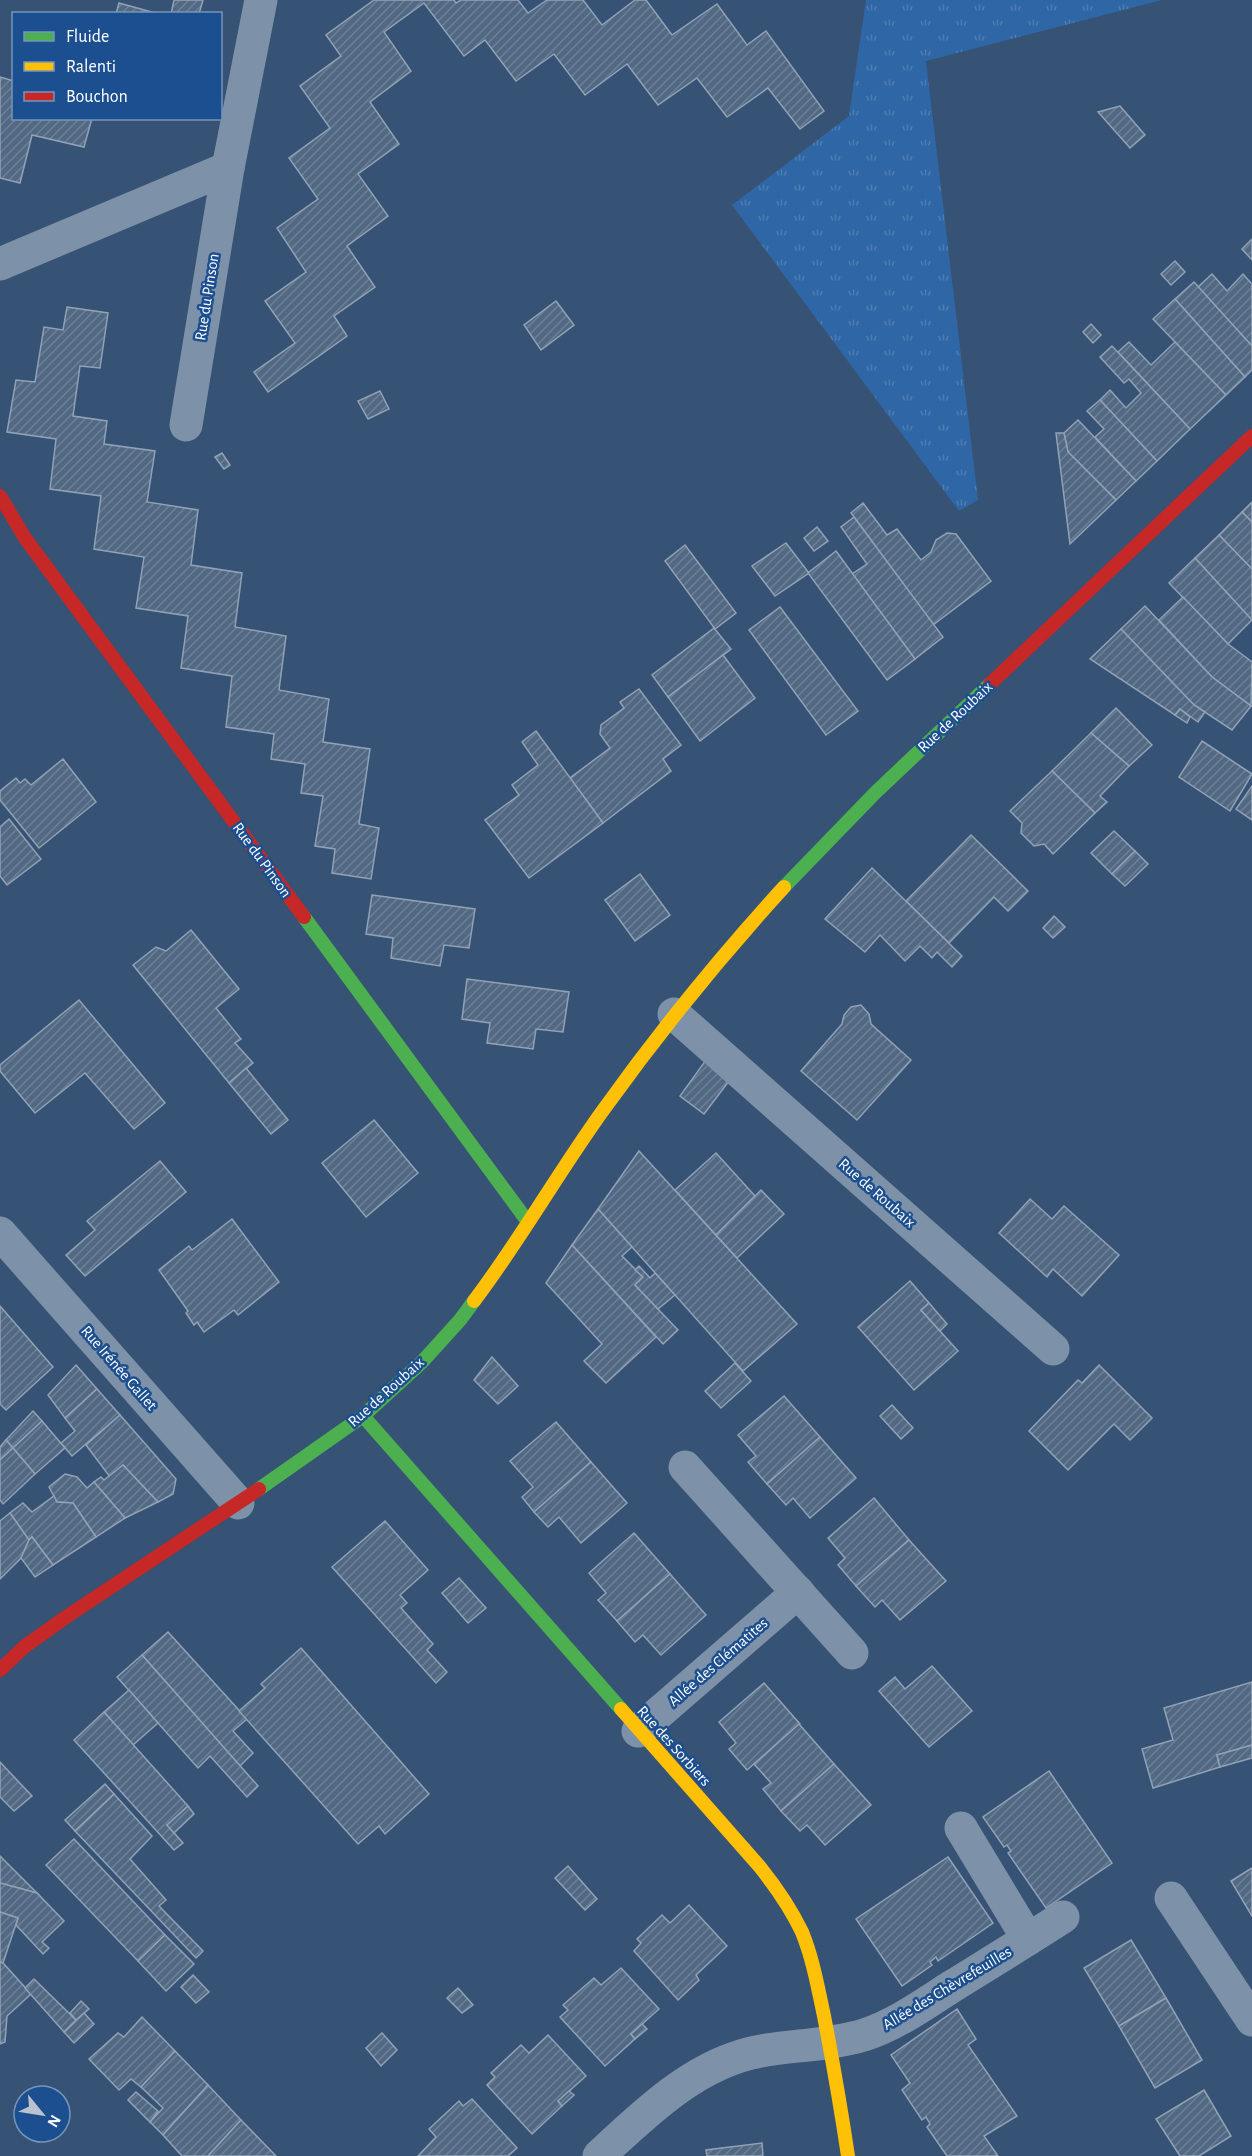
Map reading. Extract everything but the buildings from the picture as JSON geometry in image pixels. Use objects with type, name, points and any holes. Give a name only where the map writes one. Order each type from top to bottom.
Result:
[{"type":"street","name":"Rue du Pinson","points":[[186,425],[228,168],[261,0]]},
{"type":"street","points":[[0,264],[228,168]]},
{"type":"street","name":"Rue de Roubaix","points":[[0,1671],[24,1647],[66,1617],[238,1503],[363,1416],[422,1362],[460,1320],[492,1277],[603,1110],[674,1014],[747,927],[875,793],[1252,436]]},
{"type":"street","name":"Rue du Pinson","points":[[0,496],[26,538],[528,1222]]},
{"type":"street","name":"Rue de Roubaix","points":[[674,1014],[1053,1349]]},
{"type":"street","name":"Rue Irénée Gallet","points":[[0,1233],[238,1503]]},
{"type":"street","name":"Rue des Sorbiers","points":[[363,1416],[760,1868],[792,1913],[805,1941],[816,1974],[830,2042],[848,2156]]},
{"type":"street","points":[[685,1467],[852,1653]]},
{"type":"street","name":"Allée des Clématites","points":[[638,1731],[798,1592]]},
{"type":"street","name":"Allée des Chèvrefeuilles","points":[[961,1828],[1028,1939]]},
{"type":"street","points":[[1171,1898],[1252,2020]]},
{"type":"street","name":"Allée des Chèvrefeuilles","points":[[599,2156],[627,2130],[684,2085],[724,2061],[761,2051],[864,2035],[898,2020],[1063,1917]]},
{"type":"green space","points":[[866,0],[1162,0],[926,61],[978,500],[959,511],[732,205],[849,116]]},
{"type":"traffic: fast","points":[[784,887],[875,793],[990,684]]},
{"type":"traffic: fast","points":[[304,917],[528,1222]]},
{"type":"traffic: fast","points":[[259,1489],[363,1416],[422,1362],[474,1301]]},
{"type":"traffic: fast","points":[[363,1416],[621,1709]]},
{"type":"traffic: slow","points":[[474,1301],[625,1080],[714,967],[784,887]]},
{"type":"traffic: slow","points":[[621,1709],[760,1867],[798,1923],[809,1953],[824,2016],[848,2156]]},
{"type":"traffic: jam","points":[[990,684],[1252,436]]},
{"type":"traffic: jam","points":[[0,496],[25,538],[304,917]]},
{"type":"traffic: jam","points":[[0,1670],[24,1647],[66,1617],[259,1489]]}]
